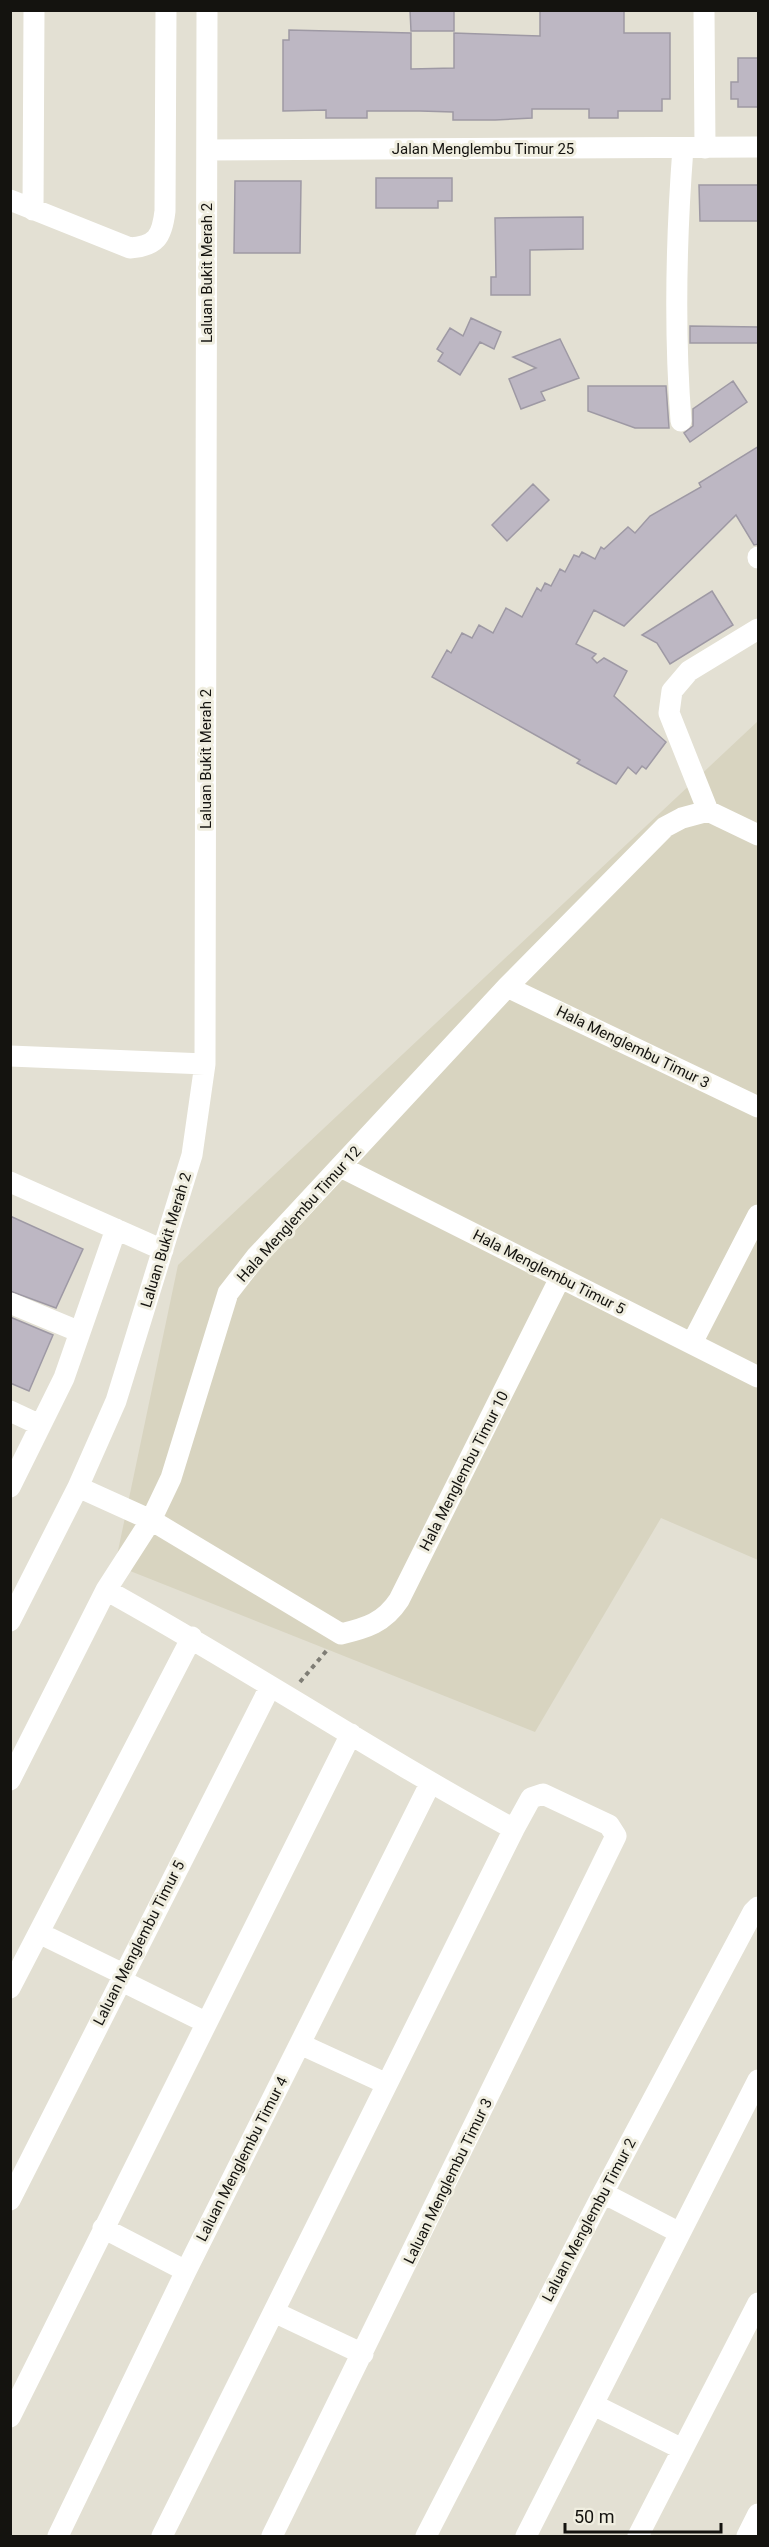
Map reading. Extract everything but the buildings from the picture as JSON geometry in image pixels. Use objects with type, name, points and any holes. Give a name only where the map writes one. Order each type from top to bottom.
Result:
[{"type":"street","points":[[33,210],[34,10]]},
{"type":"street","points":[[10,200],[130,248],[147,247],[158,237],[164,226],[165,211],[166,10]]},
{"type":"street","name":"Laluan Bukit Merah 2","points":[[10,1621],[78,1486],[116,1401],[192,1155],[205,1064],[207,10]]},
{"type":"street","points":[[704,10],[705,148]]},
{"type":"street","name":"Jalan Menglembu Timur 25","points":[[207,150],[759,147]]},
{"type":"street","points":[[681,421],[677,365],[675,267],[683,148]]},
{"type":"street","points":[[759,629],[689,670],[672,691],[669,713],[708,811],[759,835]]},
{"type":"street","name":"Hala Menglembu Timur 12","points":[[10,1780],[106,1590],[151,1520],[171,1478],[228,1293],[256,1257],[507,987],[665,827],[682,818],[708,811]]},
{"type":"street","name":"Hala Menglembu Timur 3","points":[[507,987],[759,1107]]},
{"type":"street","points":[[10,1056],[205,1064]]},
{"type":"street","name":"Hala Menglembu Timur 5","points":[[341,1167],[759,1377]]},
{"type":"street","points":[[10,1182],[163,1250]]},
{"type":"street","points":[[692,1343],[759,1215]]},
{"type":"street","points":[[10,1487],[64,1378],[116,1229]]},
{"type":"street","name":"Hala Menglembu Timur 10","points":[[340,1634],[370,1627],[389,1616],[399,1600],[560,1278]]},
{"type":"street","points":[[10,1303],[80,1332]]},
{"type":"street","points":[[10,1411],[40,1425]]},
{"type":"street","points":[[78,1486],[151,1520],[340,1634]]},
{"type":"street","points":[[106,1590],[192,1637],[430,1784],[514,1829],[162,2536]]},
{"type":"street","points":[[10,1988],[192,1637]]},
{"type":"street","name":"Laluan Menglembu Timur 5","points":[[10,2200],[122,1977],[278,1692]]},
{"type":"street","points":[[10,2416],[351,1734]]},
{"type":"street","name":"Laluan Menglembu Timur 4","points":[[58,2536],[186,2271],[430,1784]]},
{"type":"street","name":"Laluan Menglembu Timur 3","points":[[272,2536],[616,1836],[609,1825],[543,1794],[531,1798],[514,1829]]},
{"type":"street","name":"Laluan Menglembu Timur 2","points":[[426,2536],[603,2193],[753,1912],[759,1907]]},
{"type":"street","points":[[39,1933],[205,2022]]},
{"type":"street","points":[[300,2044],[387,2084]]},
{"type":"street","points":[[526,2536],[759,2080]]},
{"type":"street","points":[[603,2193],[680,2233]]},
{"type":"street","points":[[103,2228],[186,2271]]},
{"type":"street","points":[[638,2536],[759,2303]]},
{"type":"street","points":[[274,2312],[363,2354]]},
{"type":"street","points":[[594,2405],[682,2449]]},
{"type":"street","points":[[747,2536],[759,2514]]},
{"type":"path","points":[[278,1692],[340,1634]]},
{"type":"shaded area","points":[[758,721],[758,1560],[661,1518],[535,1732],[115,1565],[178,1265]]}]
